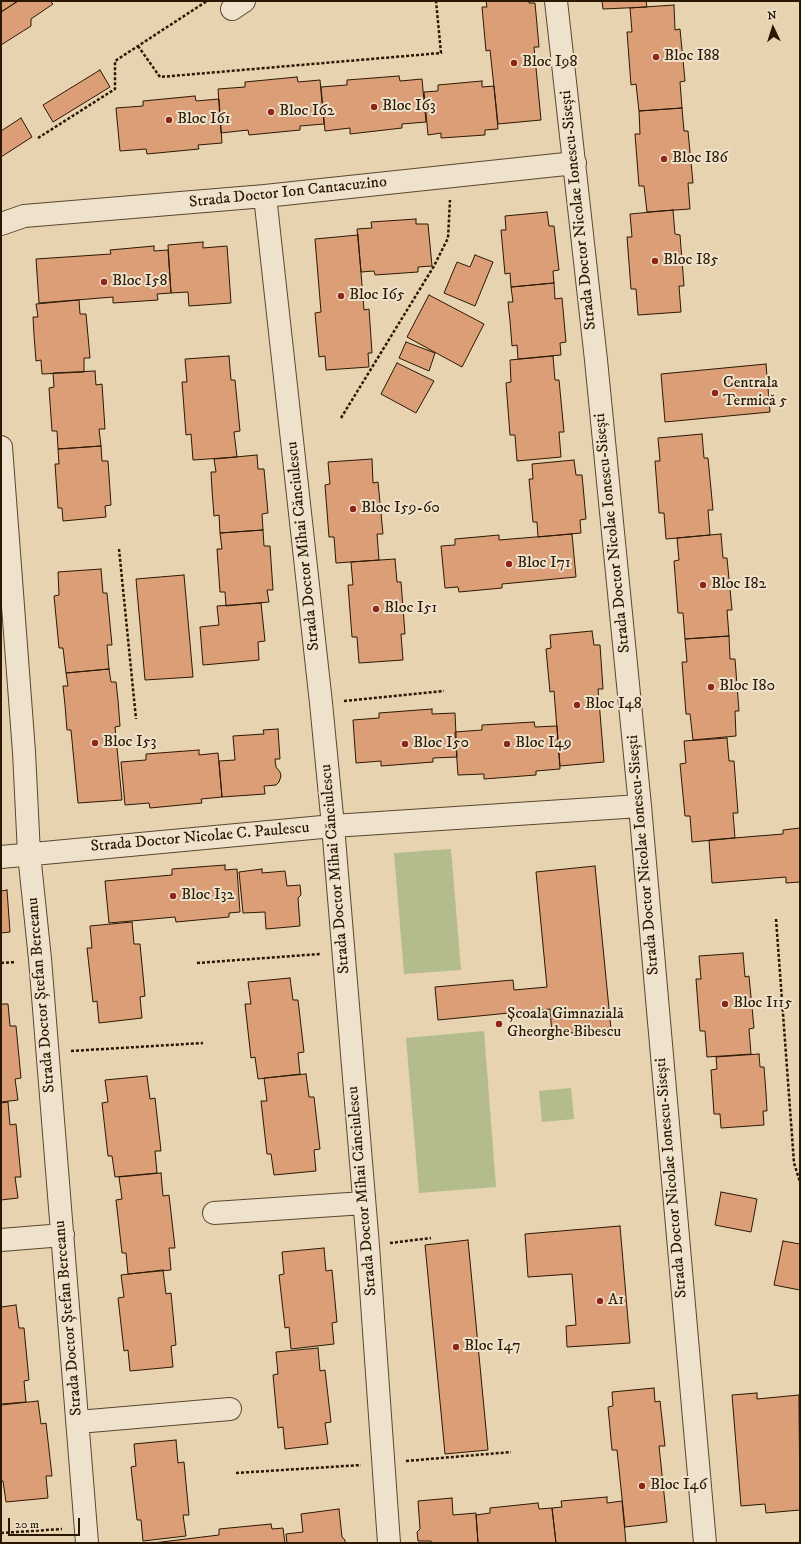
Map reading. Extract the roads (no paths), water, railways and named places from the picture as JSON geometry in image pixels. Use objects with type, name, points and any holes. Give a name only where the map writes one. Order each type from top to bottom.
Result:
[{"type":"street","name":"Strada Doctor Nicolae Ionescu-Sisești","points":[[556,1],[575,163],[640,806],[705,1543]]},
{"type":"street","name":"Strada Doctor Ion Cantacuzino","points":[[1,224],[24,216],[265,196],[575,163]]},
{"type":"street","name":"Strada Doctor Mihai Cănciulescu","points":[[265,196],[321,703],[333,826],[368,1246],[389,1543]]},
{"type":"street","name":"Strada Doctor Ștefan Berceanu","points":[[1,447],[24,744],[30,854],[48,1053],[87,1535]]},
{"type":"street","name":"Strada Doctor Nicolae C. Paulescu","points":[[1,857],[333,826],[640,806]]},
{"type":"street","points":[[214,1213],[364,1203]]},
{"type":"street","points":[[1,1240],[63,1235]]},
{"type":"street","points":[[78,1422],[230,1409]]},
{"type":"place","name":"Bloc I88","points":[[656,57]]},
{"type":"place","name":"Bloc I98","points":[[514,63]]},
{"type":"place","name":"Bloc I63","points":[[374,107]]},
{"type":"place","name":"Bloc I62","points":[[271,112]]},
{"type":"place","name":"Bloc I61","points":[[169,120]]},
{"type":"place","name":"Bloc I86","points":[[664,159]]},
{"type":"place","name":"Bloc I85","points":[[655,261]]},
{"type":"place","name":"Bloc I58","points":[[104,282]]},
{"type":"place","name":"Bloc I65","points":[[341,296]]},
{"type":"place","name":"Centrala Termică 5","points":[[715,393]]},
{"type":"place","name":"Bloc I59-60","points":[[353,509]]},
{"type":"place","name":"Bloc I71","points":[[509,564]]},
{"type":"place","name":"Bloc I82","points":[[703,585]]},
{"type":"place","name":"Bloc I51","points":[[376,609]]},
{"type":"place","name":"Bloc I80","points":[[711,687]]},
{"type":"place","name":"Bloc I48","points":[[577,705]]},
{"type":"place","name":"Bloc I53","points":[[95,743]]},
{"type":"place","name":"Bloc I50","points":[[405,744]]},
{"type":"place","name":"Bloc I49","points":[[507,744]]},
{"type":"place","name":"Bloc I32","points":[[173,896]]},
{"type":"place","name":"Bloc I115","points":[[725,1004]]},
{"type":"place","name":"Școala Gimnazială Gheorghe Bibescu","points":[[499,1024]]},
{"type":"place","name":"A1","points":[[600,1301]]},
{"type":"place","name":"Bloc I47","points":[[456,1347]]},
{"type":"place","name":"Bloc I46","points":[[642,1486]]}]
